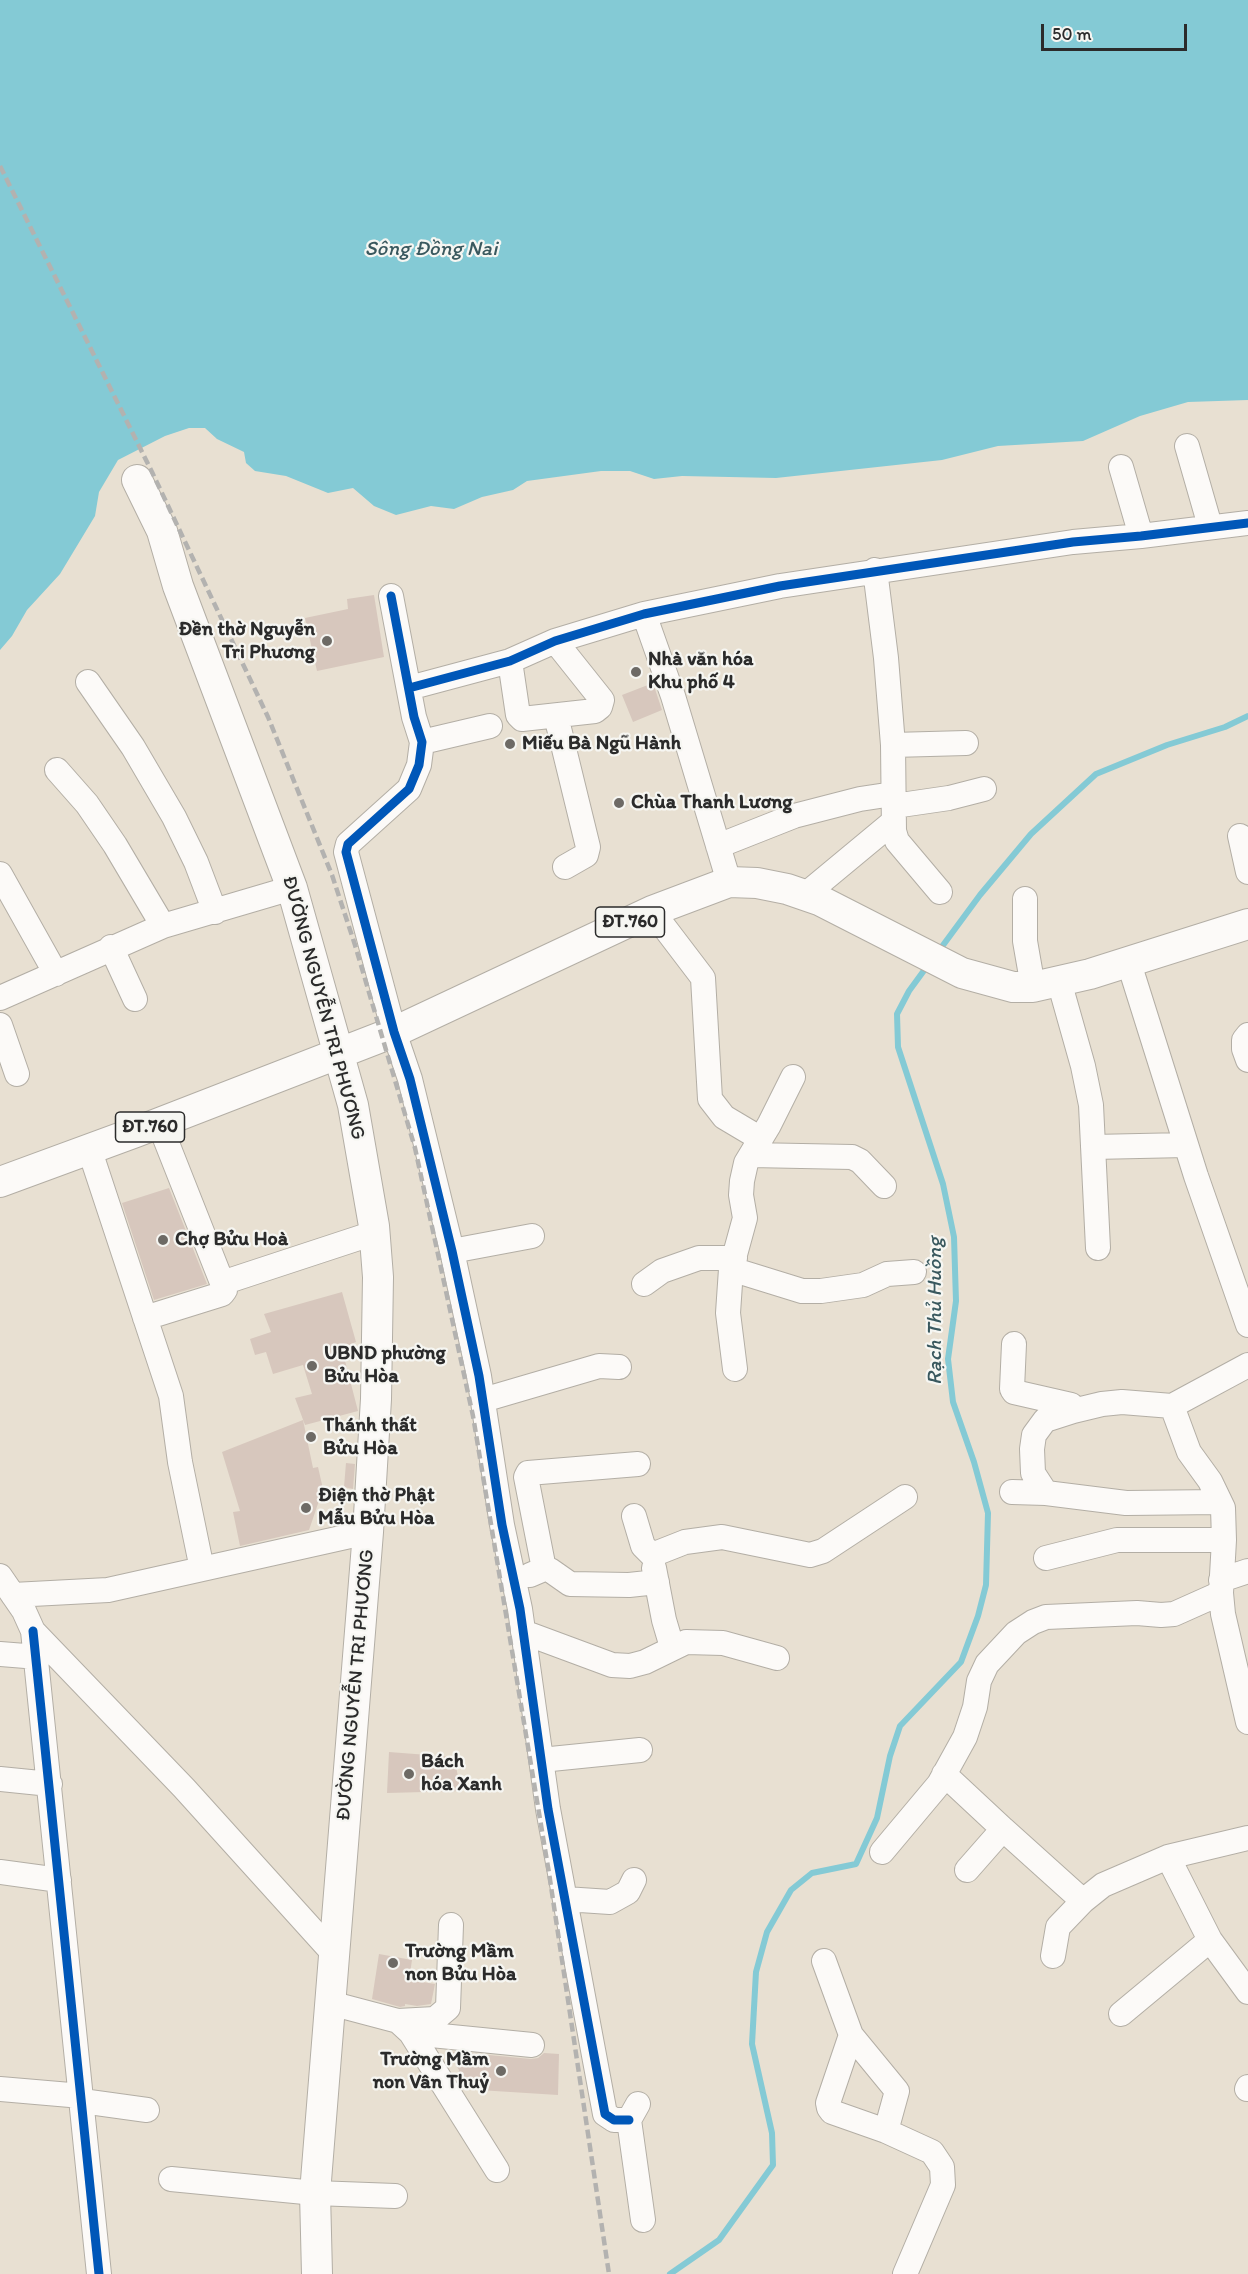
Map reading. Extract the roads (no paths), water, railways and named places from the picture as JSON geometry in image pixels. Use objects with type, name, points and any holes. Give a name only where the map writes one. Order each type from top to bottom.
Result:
[{"type":"main road","name":"ĐƯỜNG NGUYỄN TRI PHƯƠNG","points":[[131,482],[150,538],[178,585],[292,888],[353,1105],[374,1233],[378,1277],[377,1350],[368,1532],[315,2193],[316,2274]]},
{"type":"main road","name":"ĐT.760","points":[[0,1182],[394,1032],[652,911],[729,882],[757,883],[805,895],[962,973],[1013,987],[1046,984],[1090,974],[1128,960],[1248,924]]},
{"type":"street","points":[[1187,446],[1210,526]]},
{"type":"street","points":[[1120,467],[1141,536]]},
{"type":"street","points":[[409,688],[510,661],[555,641],[644,615],[780,586],[1073,542],[1248,523]]},
{"type":"street","points":[[875,570],[886,658],[893,745],[893,807],[897,841],[940,892]]},
{"type":"street","points":[[392,596],[414,717],[422,742],[419,765],[409,789],[348,844],[346,852],[394,1032],[410,1079],[452,1251],[483,1400],[502,1526],[515,1581],[541,1760],[605,2114],[614,2120],[634,2112],[643,2220]]},
{"type":"street","points":[[644,615],[673,696],[729,882]]},
{"type":"street","points":[[510,661],[518,715],[522,719],[595,711],[600,707],[602,700],[555,641]]},
{"type":"street","points":[[87,682],[133,747],[174,817],[196,862],[215,912]]},
{"type":"street","points":[[556,716],[588,847],[586,855],[565,867]]},
{"type":"street","points":[[422,742],[490,726]]},
{"type":"street","points":[[893,745],[966,743]]},
{"type":"street","points":[[57,770],[87,804],[115,845],[163,926]]},
{"type":"street","points":[[718,846],[803,813],[860,799],[893,807],[950,798],[984,789]]},
{"type":"street","points":[[805,895],[893,807]]},
{"type":"street","points":[[1240,836],[1248,872]]},
{"type":"street","points":[[0,874],[56,974]]},
{"type":"street","points":[[0,998],[111,947],[163,926],[292,888]]},
{"type":"street","points":[[1025,899],[1025,941],[1046,984],[1087,1086],[1091,1105],[1098,1248]]},
{"type":"street","points":[[652,911],[703,978],[710,1099],[724,1117],[756,1147],[852,1157],[860,1161],[884,1186]]},
{"type":"street","points":[[111,947],[135,999]]},
{"type":"street","points":[[1128,960],[1186,1145],[1248,1325]]},
{"type":"street","points":[[0,1025],[17,1074]]},
{"type":"street","points":[[1248,1035],[1244,1040],[1248,1060]]},
{"type":"street","points":[[735,1369],[728,1313],[733,1264],[745,1218],[741,1195],[742,1181],[746,1163],[793,1077]]},
{"type":"street","points":[[145,1318],[222,1294],[225,1290],[159,1123]]},
{"type":"street","points":[[1093,1147],[1186,1145]]},
{"type":"street","points":[[89,1148],[171,1396],[180,1462],[202,1569]]},
{"type":"street","points":[[222,1283],[374,1233]]},
{"type":"street","points":[[452,1251],[532,1236]]},
{"type":"street","points":[[644,1284],[662,1271],[699,1258],[733,1264],[801,1291],[821,1291],[863,1285],[887,1274],[914,1272]]},
{"type":"street","points":[[1014,1344],[1012,1389],[1014,1392],[1066,1403],[1071,1405],[1073,1411]]},
{"type":"street","points":[[1046,1493],[1033,1473],[1032,1449],[1034,1435],[1045,1420],[1102,1404],[1122,1402],[1172,1407],[1248,1365]]},
{"type":"street","points":[[483,1400],[599,1366],[619,1367]]},
{"type":"street","points":[[1172,1407],[1189,1452],[1210,1481],[1220,1502],[1224,1518],[1221,1586],[1223,1614],[1244,1684],[1248,1722]]},
{"type":"street","points":[[544,1569],[526,1477],[528,1473],[638,1464]]},
{"type":"street","points":[[1012,1492],[1046,1493],[1126,1503],[1220,1502]]},
{"type":"street","points":[[652,1555],[685,1542],[722,1537],[810,1555],[818,1554],[906,1497]]},
{"type":"street","points":[[634,1516],[643,1546],[652,1555],[664,1620],[672,1647]]},
{"type":"street","points":[[6,1586],[108,1590],[368,1532]]},
{"type":"street","points":[[1046,1558],[1117,1540],[1224,1540]]},
{"type":"street","points":[[515,1581],[544,1569],[550,1570],[570,1584],[629,1585],[657,1582]]},
{"type":"street","points":[[882,1852],[939,1784],[965,1737],[975,1707],[979,1681],[987,1664],[1016,1633],[1046,1617],[1126,1613],[1174,1614],[1248,1571]]},
{"type":"street","points":[[6,1586],[24,1611],[33,1631],[38,1657],[99,2274]]},
{"type":"street","points":[[33,1631],[184,1788],[334,1954]]},
{"type":"street","points":[[523,1632],[612,1665],[630,1666],[645,1662],[686,1642],[723,1643],[777,1658]]},
{"type":"street","points":[[0,1654],[38,1657]]},
{"type":"street","points":[[541,1760],[640,1750]]},
{"type":"street","points":[[944,1774],[1083,1900]]},
{"type":"street","points":[[0,1779],[50,1784]]},
{"type":"street","points":[[967,1870],[1003,1829]]},
{"type":"street","points":[[1053,1956],[1058,1928],[1083,1900],[1103,1885],[1168,1857],[1248,1838]]},
{"type":"street","points":[[1168,1857],[1210,1940],[1248,1992]]},
{"type":"street","points":[[0,1872],[59,1880]]},
{"type":"street","points":[[565,1899],[610,1902],[628,1892],[634,1880]]},
{"type":"street","points":[[404,2027],[435,2019],[448,2008],[451,1925]]},
{"type":"street","points":[[1121,2014],[1210,1940]]},
{"type":"street","points":[[824,1961],[851,2035],[897,2091],[886,2131]]},
{"type":"street","points":[[330,2002],[404,2027],[532,2045]]},
{"type":"street","points":[[404,2027],[497,2170]]},
{"type":"street","points":[[851,2035],[828,2103],[829,2108],[832,2112],[886,2131],[932,2152],[942,2167],[943,2185],[905,2274]]},
{"type":"street","points":[[0,2089],[147,2110]]},
{"type":"street","points":[[171,2179],[315,2193],[395,2196]]},
{"type":"water","name":"Sông Đồng Nai","points":[[0,0],[1248,0],[1248,400],[1188,402],[1140,416],[1083,441],[998,446],[942,460],[776,478],[682,476],[654,479],[630,471],[601,471],[527,481],[513,490],[482,497],[454,509],[431,506],[396,515],[374,506],[353,488],[328,493],[286,476],[255,471],[246,463],[244,452],[217,439],[205,428],[189,428],[165,436],[118,460],[99,492],[95,516],[60,574],[27,610],[12,636],[0,650]]},
{"type":"waterway","name":"Rạch Thủ Huồng","points":[[938,952],[980,895],[1031,834],[1096,774],[1167,745],[1225,727],[1248,716]]},
{"type":"waterway","name":"Rạch Thủ Huồng","points":[[670,2274],[719,2240],[773,2165],[772,2133],[752,2044],[756,1972],[767,1932],[791,1890],[812,1873],[856,1864],[877,1818],[890,1756],[900,1726],[961,1662],[978,1616],[986,1585],[988,1513],[974,1462],[953,1402],[948,1359],[956,1301],[954,1237],[943,1184],[898,1047],[897,1014],[909,991],[928,965]]},
{"type":"railway","points":[[0,166],[152,472],[268,717],[332,875],[415,1148],[473,1416],[549,1873],[609,2274]]},
{"type":"place","name":"Đền thờ Nguyễn Tri Phương","points":[[327,641]]},
{"type":"place","name":"Nhà văn hóa Khu phố 4","points":[[636,672]]},
{"type":"place","name":"Miếu Bà Ngũ Hành","points":[[510,744]]},
{"type":"place","name":"Chùa Thanh Lương","points":[[619,803]]},
{"type":"place","name":"Chợ Bửu Hoà","points":[[163,1240]]},
{"type":"place","name":"UBND phường Bửu Hòa","points":[[312,1366]]},
{"type":"place","name":"Thánh thất Bửu Hòa","points":[[311,1437]]},
{"type":"place","name":"Điện thờ Phật Mẫu Bửu Hòa","points":[[306,1508]]},
{"type":"place","name":"Bách hóa Xanh","points":[[409,1774]]},
{"type":"place","name":"Trường Mầm non Bửu Hòa","points":[[393,1963]]},
{"type":"place","name":"Trường Mầm non Vân Thuỷ","points":[[501,2071]]}]
